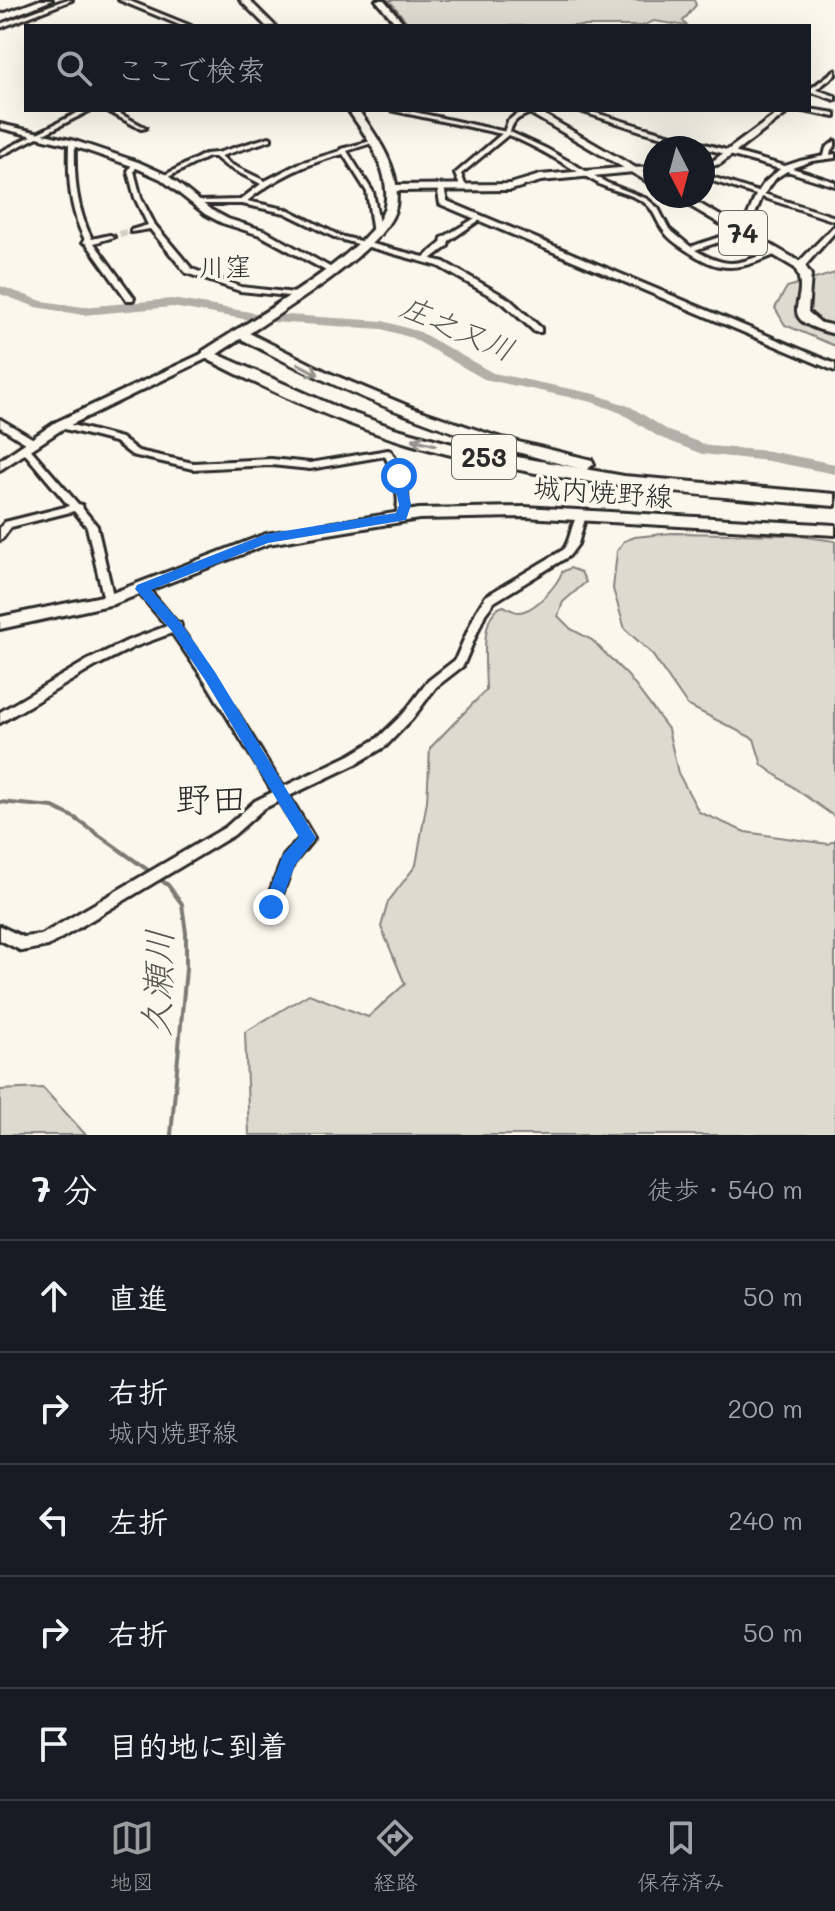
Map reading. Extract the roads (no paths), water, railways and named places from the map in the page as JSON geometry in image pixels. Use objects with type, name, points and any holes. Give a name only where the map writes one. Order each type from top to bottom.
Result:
[{"type":"highway","points":[[0,15],[33,2],[48,0]]},
{"type":"highway","name":"253","points":[[239,332],[342,387],[422,420],[473,436],[618,471],[778,496]]},
{"type":"highway","name":"253","points":[[208,354],[287,394],[415,440],[515,464],[728,493],[835,500]]},
{"type":"main road","points":[[244,0],[269,24]]},
{"type":"main road","points":[[380,0],[400,24]]},
{"type":"main road","points":[[0,466],[60,425],[208,354],[331,270],[377,234],[388,219],[391,188],[373,141],[354,112]]},
{"type":"main road","points":[[534,112],[643,176]]},
{"type":"main road","points":[[391,188],[511,187],[540,178],[631,170]]},
{"type":"main road","name":"74","points":[[700,208],[800,266],[805,272],[800,306],[803,315],[809,323],[835,330]]},
{"type":"main road","name":"城内焼野線","points":[[0,623],[72,611],[109,600],[266,539],[401,516],[474,512],[581,515],[835,530]]},
{"type":"street","points":[[0,26],[70,0]]},
{"type":"street","points":[[122,0],[183,24]]},
{"type":"street","points":[[811,90],[835,72]]},
{"type":"street","points":[[811,91],[834,98]]},
{"type":"street","points":[[811,111],[835,115]]},
{"type":"street","points":[[0,154],[84,112]]},
{"type":"street","points":[[113,112],[143,128]]},
{"type":"street","points":[[404,112],[507,133],[532,142],[585,173],[646,200],[659,213],[666,231],[691,249],[728,267],[760,260],[775,252]]},
{"type":"street","points":[[463,187],[458,174],[507,133],[510,122],[528,112]]},
{"type":"street","points":[[589,112],[728,154],[786,167],[835,184]]},
{"type":"street","points":[[715,160],[784,112]]},
{"type":"street","points":[[0,126],[72,143],[135,164],[164,177],[208,212],[263,233],[331,270]]},
{"type":"street","points":[[164,177],[207,155],[217,155],[269,139]]},
{"type":"street","points":[[242,202],[263,183],[322,157],[373,141]]},
{"type":"street","points":[[72,143],[69,183],[87,242],[130,298]]},
{"type":"street","points":[[691,249],[739,230],[749,221],[767,181],[786,167],[831,156],[828,149],[835,143]]},
{"type":"street","points":[[344,152],[370,192],[377,234]]},
{"type":"street","points":[[217,155],[228,165],[263,183]]},
{"type":"street","points":[[135,164],[131,171],[138,198],[152,226],[189,271],[240,289],[295,295]]},
{"type":"street","points":[[631,170],[643,170]]},
{"type":"street","points":[[715,180],[835,219]]},
{"type":"street","points":[[440,188],[443,202],[835,368]]},
{"type":"street","points":[[199,203],[242,202],[287,211],[324,231],[427,259],[506,301],[538,330]]},
{"type":"street","points":[[427,259],[445,244],[445,240],[479,218]]},
{"type":"street","points":[[133,231],[152,226]]},
{"type":"street","points":[[800,266],[835,228]]},
{"type":"street","points":[[87,242],[110,237]]},
{"type":"street","points":[[0,422],[29,446],[92,526],[109,600]]},
{"type":"street","points":[[60,425],[118,440],[135,453],[193,466],[271,462],[310,466],[388,453],[399,476],[405,505],[401,516]]},
{"type":"street","points":[[0,536],[8,524],[79,507]]},
{"type":"street","points":[[0,933],[22,944],[43,941],[230,831],[259,805],[382,742],[408,716],[432,684],[459,663],[481,612],[490,599],[566,553],[573,544],[581,515]]},
{"type":"street","points":[[142,589],[176,626],[210,676],[308,838],[288,860],[271,907]]},
{"type":"street","points":[[0,718],[74,672],[127,645],[152,638],[176,626]]},
{"type":"waterway","name":"庄之又川","points":[[0,290],[40,304],[83,311],[172,303],[256,317],[383,325],[416,335],[489,376],[595,398],[626,410],[664,434],[707,451],[769,456],[835,469]]},
{"type":"waterway","name":"久瀬川","points":[[0,802],[53,807],[75,818],[152,873]]},
{"type":"waterway","name":"久瀬川","points":[[158,878],[168,885],[182,904],[186,933],[186,969],[171,1135]]},
{"type":"tunnel","points":[[110,237],[133,231]]},
{"type":"district","name":"川窪","points":[[225,266]]},
{"type":"district","name":"野田","points":[[211,797]]}]
